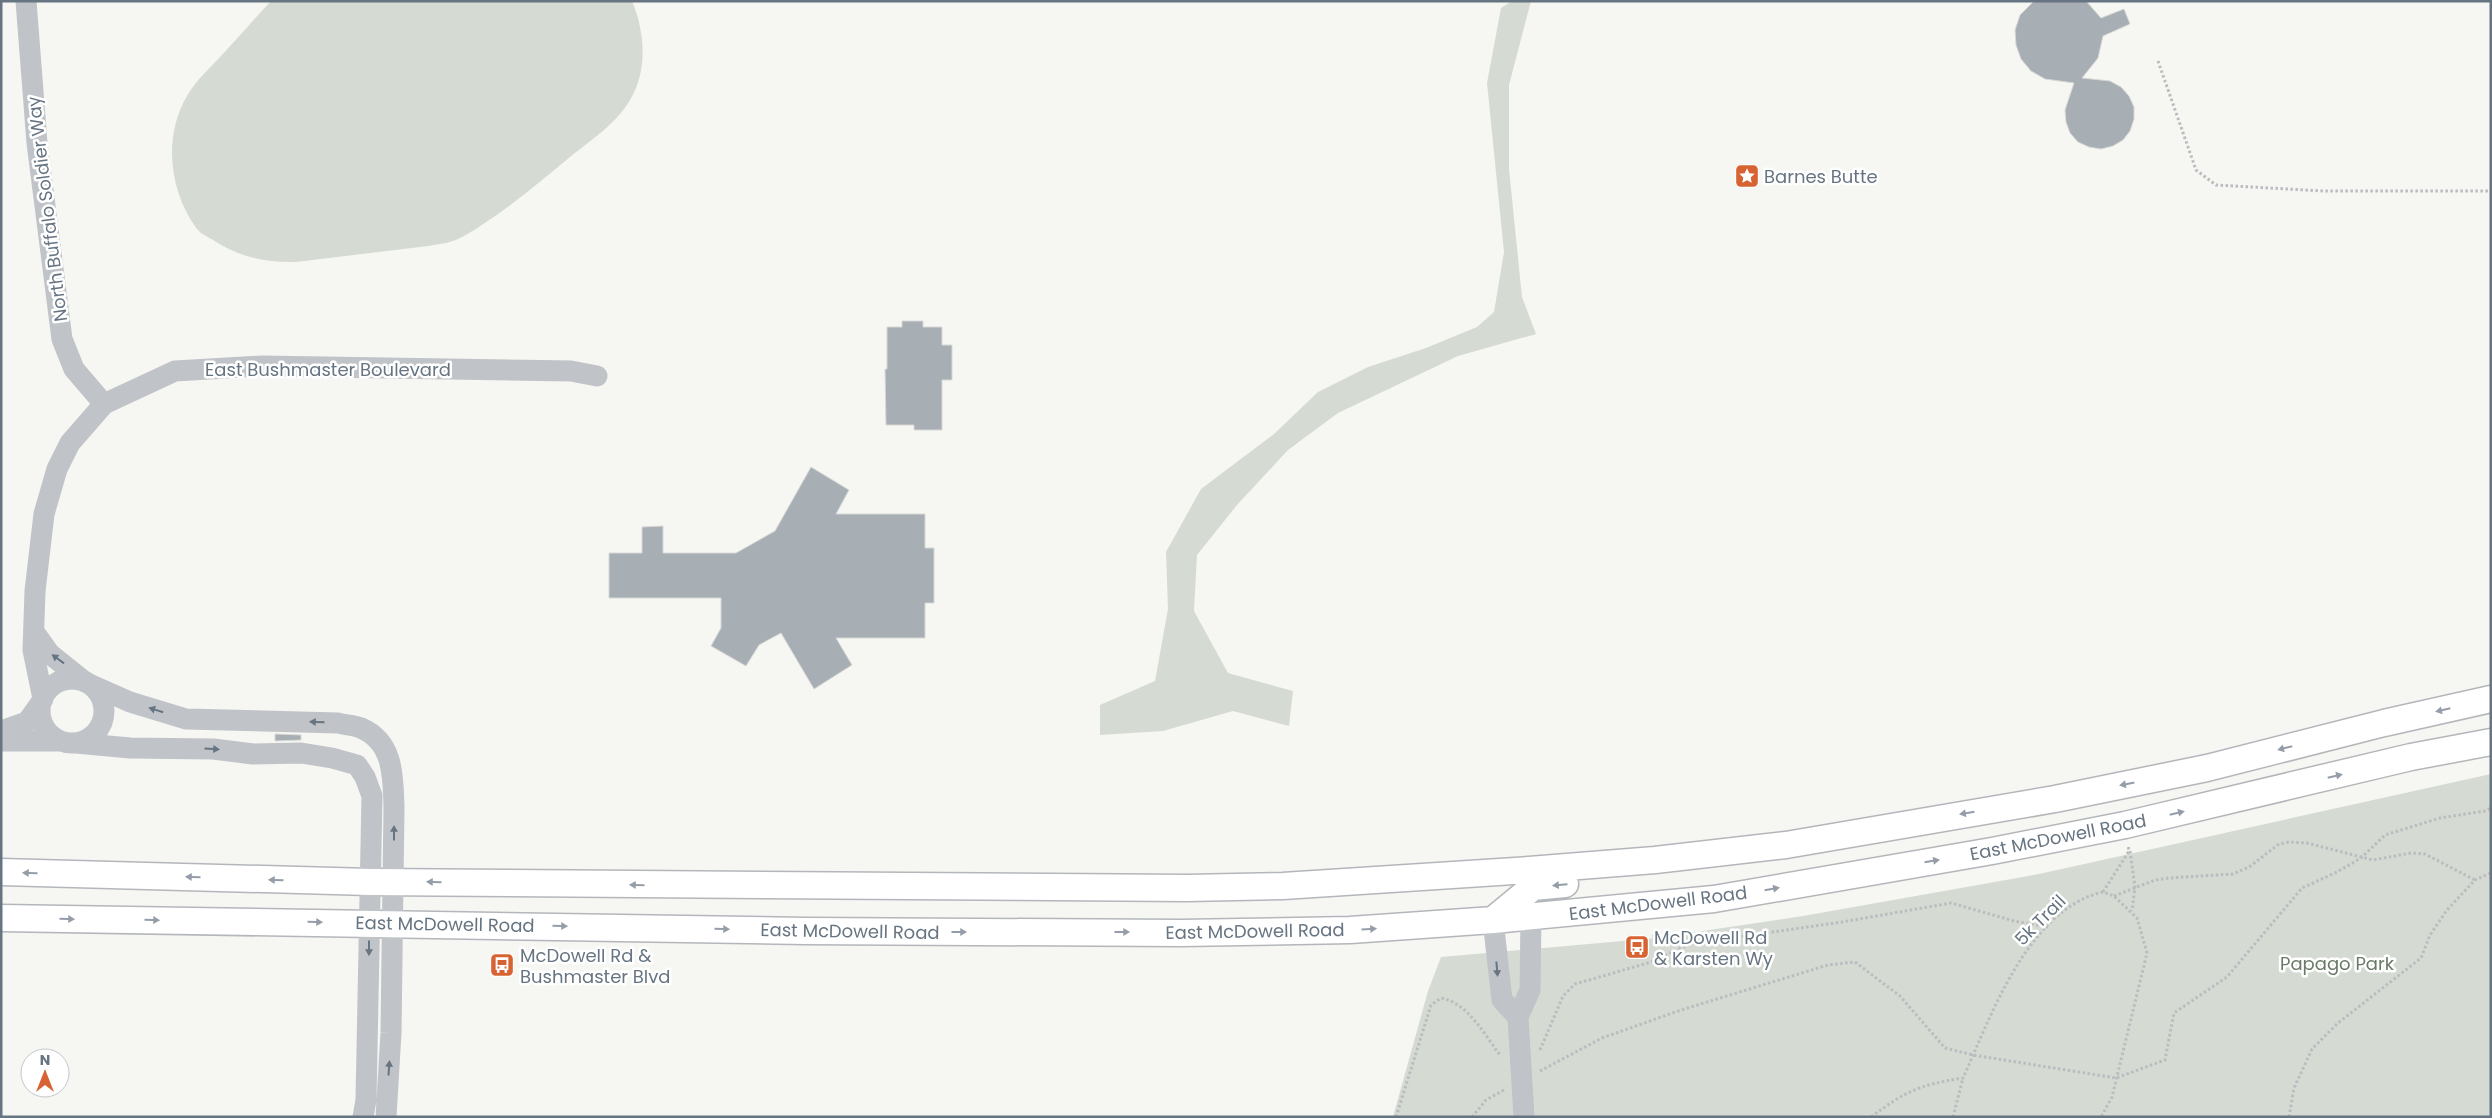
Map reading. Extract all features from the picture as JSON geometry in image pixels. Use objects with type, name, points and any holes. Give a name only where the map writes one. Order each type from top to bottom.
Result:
[{"type":"main road","points":[[1,872],[382,882],[774,886],[1277,886],[1655,860],[1776,846],[2055,799],[2207,768],[2384,723],[2491,699]]},
{"type":"main road","name":"East McDowell Road","points":[[1,918],[805,931],[1181,933],[1350,930],[1493,920],[1714,899],[1992,851],[2124,825],[2411,757],[2491,742]]},
{"type":"main road","points":[[1493,920],[1532,887],[1646,878],[1757,862],[1776,846]]},
{"type":"street","name":"North Buffalo Soldier Way","points":[[26,1],[37,144],[62,340],[74,369],[104,404]]},
{"type":"street","name":"East Bushmaster Boulevard","points":[[42,700],[33,650],[35,591],[44,514],[57,469],[70,443],[104,404],[175,371],[184,370],[272,366],[571,371],[597,376]]},
{"type":"street","points":[[35,633],[50,654],[86,682],[101,697],[104,717],[95,734],[68,742],[45,728],[41,720],[42,700]]},
{"type":"street","points":[[1,731],[27,722],[56,684],[65,680],[86,682],[130,702],[186,719],[318,722],[362,728],[381,742],[393,770],[382,882],[381,923],[386,1117]]},
{"type":"street","points":[[1,741],[68,742],[130,748],[213,749],[253,754],[301,753],[332,758],[357,765],[365,778],[372,796],[382,882]]},
{"type":"street","points":[[1524,1117],[1518,1017],[1530,990],[1531,917]]},
{"type":"street","points":[[1493,920],[1502,1000],[1518,1017]]},
{"type":"street","points":[[363,1117],[381,923]]},
{"type":"path","points":[[2158,61],[2196,170],[2216,185],[2323,191],[2491,191]]},
{"type":"path","points":[[1472,1117],[1486,1100],[1602,1038],[1681,1010],[1828,964],[1855,962],[1900,996],[1945,1048],[1973,1055],[2116,1078],[2166,1060],[2174,1013],[2227,977],[2302,888],[2337,872],[2361,858],[2385,835],[2440,818],[2485,811],[2491,808]]},
{"type":"path","points":[[2124,825],[2135,887],[2132,911]]},
{"type":"path","points":[[2114,896],[2135,887],[2169,878],[2233,874],[2249,867],[2280,844],[2289,842],[2307,843],[2373,860],[2410,853],[2425,854],[2475,880]]},
{"type":"path","points":[[2102,1117],[2112,1096],[2147,953],[2137,918],[2132,911],[2114,896],[2103,892],[2130,851]]},
{"type":"path","points":[[2289,1117],[2294,1088],[2312,1049],[2338,1023],[2421,958],[2430,935],[2447,910],[2475,880],[2491,873]]},
{"type":"path","name":"5k Trail","points":[[1953,1117],[1963,1078],[2007,979],[2033,942],[2068,906],[2103,892]]},
{"type":"path","points":[[1653,934],[1657,941],[1663,943],[1689,944],[1842,922],[1951,903],[2014,921],[2048,927]]},
{"type":"path","points":[[1539,1053],[1563,996],[1575,984],[1648,963],[1689,944]]},
{"type":"path","points":[[1396,1117],[1431,1005],[1441,998],[1454,1000],[1471,1016],[1501,1056]]},
{"type":"path","points":[[1870,1117],[1904,1093],[1934,1083],[1963,1078]]},
{"type":"green space","points":[[271,1],[632,1],[642,38],[643,51],[640,76],[636,88],[624,109],[603,131],[505,209],[459,238],[446,243],[428,246],[296,262],[253,258],[223,246],[197,229],[180,198],[172,164],[172,146],[174,128],[179,112],[191,90],[203,74]]},
{"type":"green space","points":[[1512,1],[1531,1],[1509,85],[1509,169],[1522,297],[1536,334],[1458,356],[1338,413],[1288,450],[1237,505],[1197,555],[1194,611],[1228,673],[1293,691],[1289,726],[1233,711],[1163,731],[1100,735],[1100,705],[1155,681],[1168,609],[1166,552],[1201,489],[1274,434],[1318,392],[1368,367],[1426,348],[1477,327],[1494,312],[1504,252],[1487,83],[1501,8]]},
{"type":"green space","name":"Papago Park","points":[[2491,774],[2491,1117],[1393,1117],[1428,991],[1441,957],[1656,938],[1803,916],[2039,874]]},
{"type":"building","points":[[2034,1],[2086,1],[2101,18],[2124,9],[2130,24],[2103,36],[2098,58],[2082,78],[2110,81],[2121,87],[2129,96],[2134,107],[2134,119],[2130,131],[2123,140],[2113,146],[2101,149],[2089,147],[2078,142],[2070,133],[2066,122],[2065,110],[2074,83],[2045,79],[2031,71],[2021,59],[2016,45],[2015,30],[2020,15]]},
{"type":"building","points":[[902,321],[923,321],[923,327],[942,327],[942,345],[952,345],[952,380],[942,380],[942,430],[914,430],[914,425],[886,425],[885,369],[887,369],[887,327],[902,327]]},
{"type":"building","points":[[811,467],[849,490],[836,514],[925,514],[925,548],[934,548],[934,603],[925,603],[925,638],[836,638],[852,665],[814,689],[781,633],[759,645],[746,666],[711,646],[721,628],[721,598],[609,598],[609,553],[642,553],[642,527],[663,526],[663,553],[736,553],[775,531]]},
{"type":"building","points":[[275,734],[301,735],[301,740],[275,741]]},
{"type":"place","name":"Barnes Butte","points":[[1747,176]]},
{"type":"place","name":"McDowell Rd & Karsten Wy","points":[[1637,947]]},
{"type":"place","name":"McDowell Rd & Bushmaster Blvd","points":[[502,965]]}]
